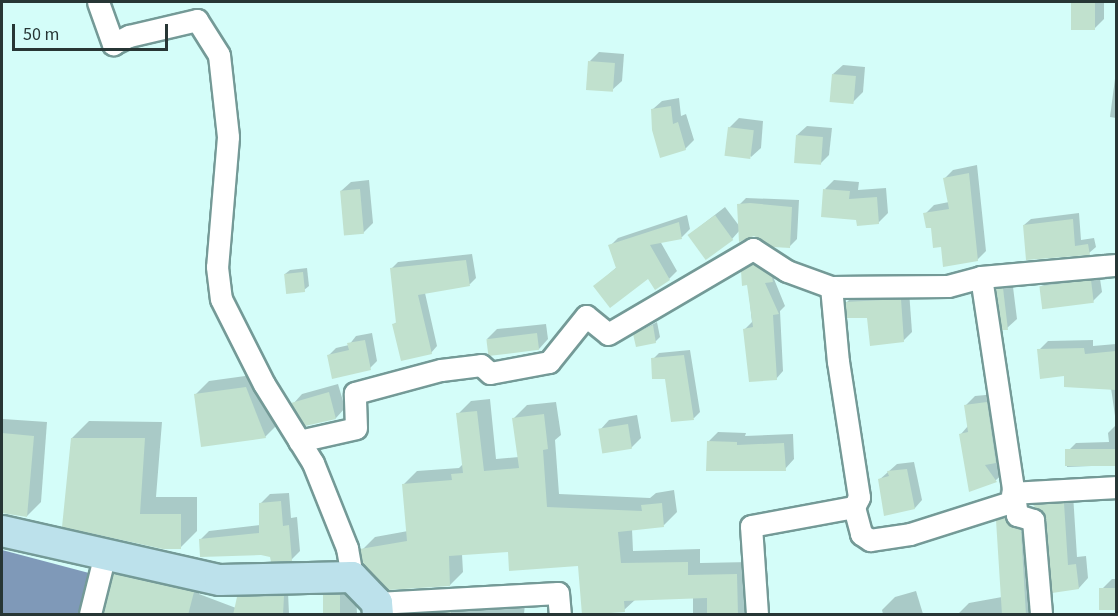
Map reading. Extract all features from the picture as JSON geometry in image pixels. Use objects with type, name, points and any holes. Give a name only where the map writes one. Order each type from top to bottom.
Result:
[{"type":"street","points":[[98,2],[113,44],[129,36],[198,20],[219,55],[228,137],[217,267],[221,299],[299,441],[314,463],[347,548],[352,578],[377,609],[558,593],[560,615]]},
{"type":"street","points":[[299,441],[356,428],[355,393],[441,370],[481,365],[490,373],[549,362],[586,316],[608,334],[753,249],[787,271],[831,287],[948,286],[981,277],[1116,265]]},
{"type":"street","points":[[981,277],[1013,497],[1017,515],[1033,520],[1041,615]]},
{"type":"street","points":[[831,287],[838,362],[859,497],[854,507],[861,534],[870,540],[910,534],[1013,497],[1116,487]]},
{"type":"street","points":[[757,615],[751,526],[854,507]]},
{"type":"street","points":[[2,531],[220,580],[352,578]]},
{"type":"street","points":[[90,615],[105,554]]},
{"type":"water","points":[[2,550],[89,573],[90,589],[83,614],[2,614]]},
{"type":"building","points":[[1071,2],[1095,2],[1095,30],[1071,30]]},
{"type":"building","points":[[588,61],[615,63],[613,92],[586,90]]},
{"type":"building","points":[[832,74],[856,76],[853,104],[830,102]]},
{"type":"building","points":[[671,106],[673,124],[678,122],[686,150],[660,158],[652,130],[651,109]]},
{"type":"building","points":[[728,127],[754,130],[750,159],[724,156]]},
{"type":"building","points":[[796,135],[823,137],[821,165],[794,163]]},
{"type":"building","points":[[969,173],[978,261],[943,267],[941,247],[933,248],[931,228],[926,228],[923,213],[949,209],[943,178]]},
{"type":"building","points":[[360,189],[364,234],[344,236],[340,191]]},
{"type":"building","points":[[823,189],[850,191],[849,199],[877,197],[879,224],[857,226],[856,220],[821,217]]},
{"type":"building","points":[[737,204],[792,207],[790,248],[773,247],[754,236],[739,242]]},
{"type":"building","points":[[715,215],[733,240],[706,260],[687,235]]},
{"type":"building","points":[[1073,219],[1075,246],[1088,244],[1090,255],[1026,260],[1023,225]]},
{"type":"building","points":[[679,222],[682,239],[650,245],[670,280],[655,290],[648,279],[610,308],[593,286],[616,268],[608,245]]},
{"type":"building","points":[[466,260],[470,286],[418,295],[432,354],[401,361],[392,324],[396,323],[390,268]]},
{"type":"building","points":[[753,264],[772,277],[773,282],[765,283],[779,314],[773,315],[777,380],[749,382],[743,329],[753,327],[747,285],[742,286],[741,271]]},
{"type":"building","points":[[303,272],[305,292],[286,294],[284,274]]},
{"type":"building","points":[[1091,280],[1094,303],[1042,309],[1039,286]]},
{"type":"building","points":[[996,288],[1003,288],[1008,330],[1002,330]]},
{"type":"building","points":[[901,299],[904,342],[870,346],[867,318],[847,318],[845,302]]},
{"type":"building","points":[[653,325],[656,343],[636,347],[633,334]]},
{"type":"building","points":[[537,333],[539,350],[488,356],[486,339]]},
{"type":"building","points":[[365,340],[371,370],[332,379],[327,355],[349,350],[347,343]]},
{"type":"building","points":[[1084,348],[1085,354],[1116,351],[1116,390],[1064,387],[1064,376],[1040,379],[1037,349]]},
{"type":"building","points":[[684,355],[694,420],[671,422],[665,379],[652,379],[651,358]]},
{"type":"building","points":[[246,387],[266,438],[201,447],[194,394]]},
{"type":"building","points":[[329,392],[336,419],[305,426],[291,403]]},
{"type":"building","points":[[987,402],[996,463],[985,465],[997,482],[969,492],[959,434],[968,432],[964,405]]},
{"type":"building","points":[[477,411],[484,471],[519,468],[512,418],[544,414],[548,449],[543,450],[547,507],[642,511],[641,505],[662,503],[664,527],[618,532],[621,563],[688,562],[688,575],[737,574],[738,615],[707,615],[707,598],[624,601],[625,612],[582,615],[578,566],[509,571],[508,552],[449,556],[450,586],[388,590],[363,564],[360,549],[407,541],[402,484],[452,480],[451,474],[463,473],[456,413]]},
{"type":"building","points":[[628,424],[632,449],[602,453],[598,429]]},
{"type":"building","points":[[2,433],[34,436],[27,517],[2,513]]},
{"type":"building","points":[[71,438],[145,438],[140,514],[181,514],[181,549],[163,549],[62,527]]},
{"type":"building","points":[[707,441],[737,442],[737,445],[784,443],[786,471],[706,471]]},
{"type":"building","points":[[1065,449],[1116,449],[1116,466],[1065,466]]},
{"type":"building","points":[[907,469],[915,509],[884,516],[878,479],[889,476],[887,471]]},
{"type":"building","points":[[281,501],[283,526],[289,525],[292,561],[271,562],[270,557],[261,555],[200,557],[199,539],[259,533],[259,503]]},
{"type":"building","points":[[1064,503],[1068,565],[1076,564],[1079,589],[1052,593],[1046,519],[1033,505]]},
{"type":"building","points":[[1005,517],[1008,524],[1021,530],[1026,615],[1002,615],[996,520]]},
{"type":"building","points":[[113,574],[194,592],[188,615],[103,615]]},
{"type":"building","points":[[1099,588],[1116,588],[1116,610],[1099,610]]},
{"type":"building","points":[[323,595],[340,595],[340,614],[323,614]]},
{"type":"building","points":[[284,596],[283,615],[233,615],[237,597]]},
{"type":"building","points":[[451,612],[451,615],[400,615]]}]
